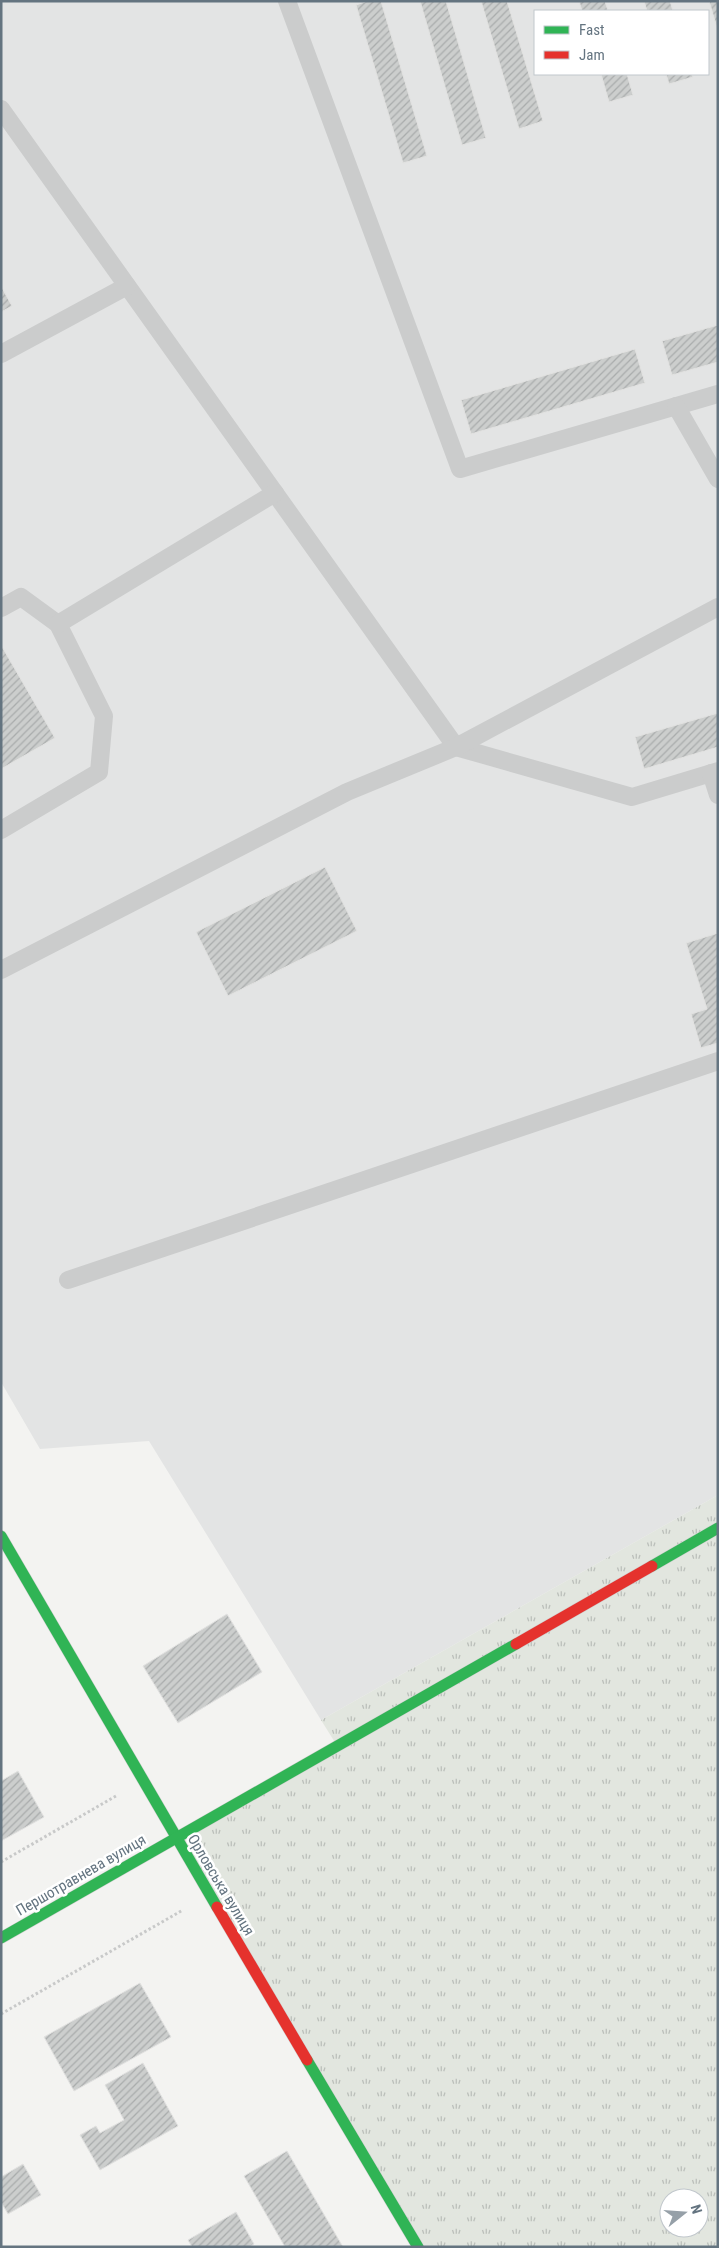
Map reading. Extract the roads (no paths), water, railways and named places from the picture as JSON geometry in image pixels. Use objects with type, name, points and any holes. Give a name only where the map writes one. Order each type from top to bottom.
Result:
[{"type":"street","name":"Першотравнева вулиця","points":[[1,1938],[718,1528]]},
{"type":"street","name":"Орловська вулиця","points":[[1,1536],[176,1838],[418,2247]]},
{"type":"lane","points":[[287,1],[460,469],[718,394]]},
{"type":"lane","points":[[1,109],[456,747],[632,797],[714,772],[718,795]]},
{"type":"lane","points":[[1,354],[127,286]]},
{"type":"lane","points":[[676,406],[718,479]]},
{"type":"lane","points":[[58,624],[275,493]]},
{"type":"lane","points":[[1,608],[21,597],[58,624],[104,716],[99,772],[1,830]]},
{"type":"lane","points":[[1,970],[347,792],[456,747],[718,607]]},
{"type":"lane","points":[[68,1280],[718,1062]]}]
